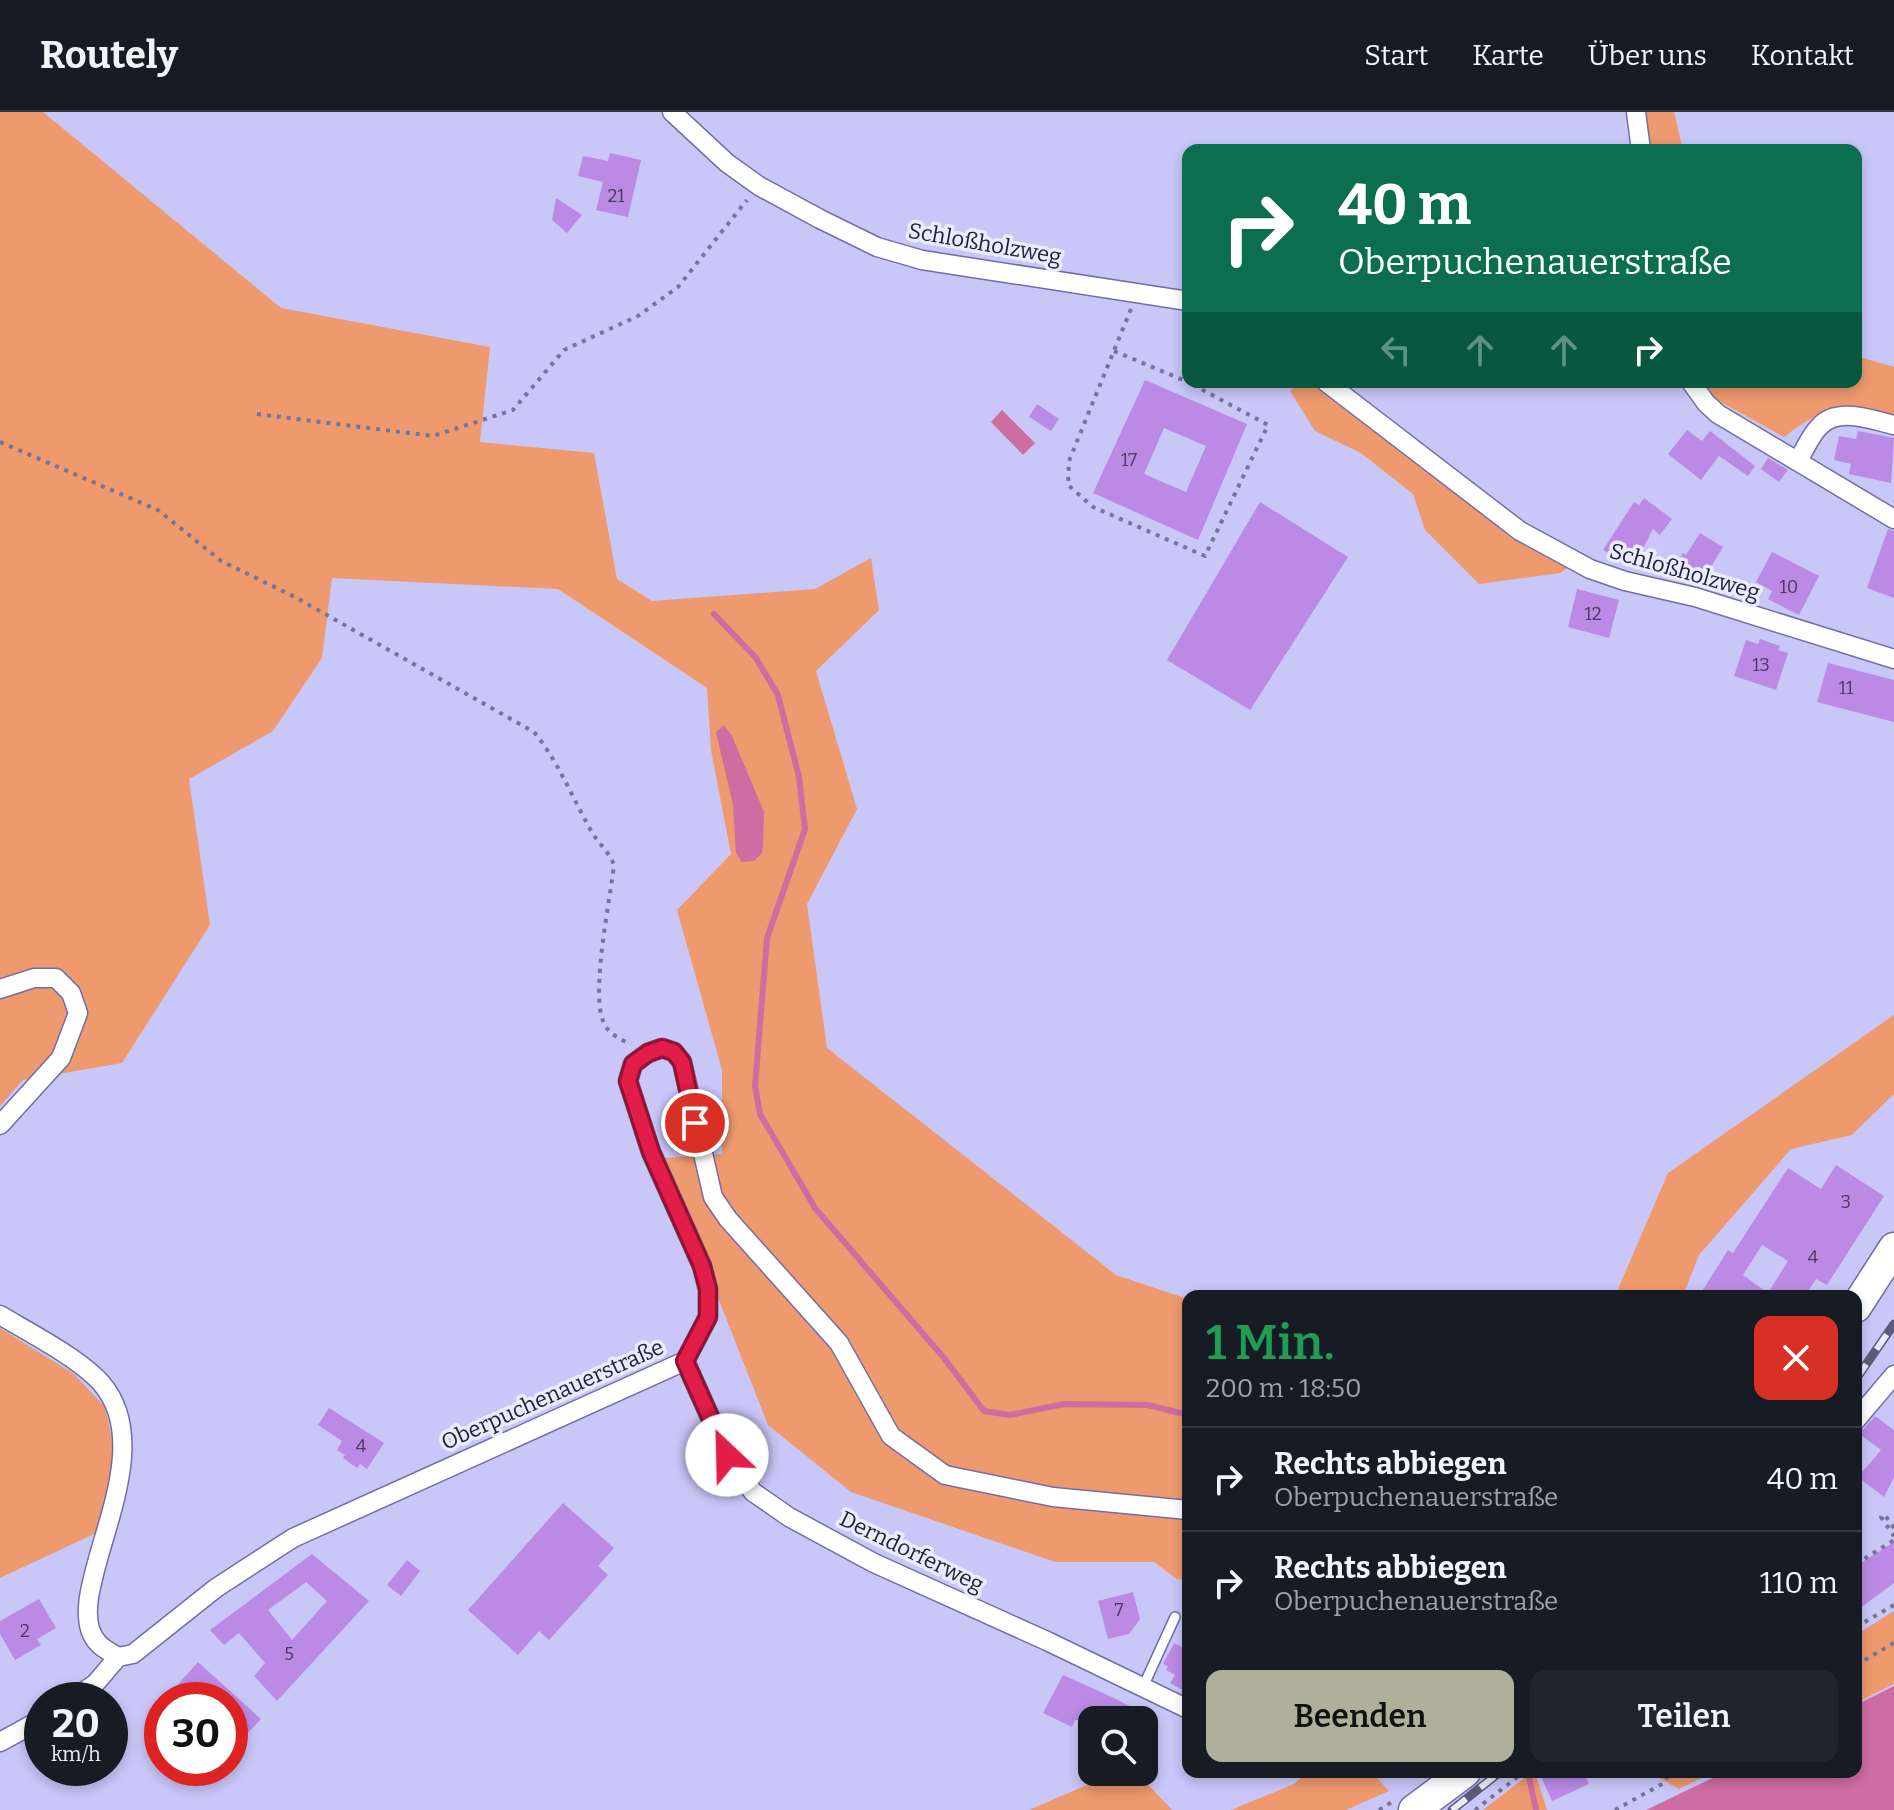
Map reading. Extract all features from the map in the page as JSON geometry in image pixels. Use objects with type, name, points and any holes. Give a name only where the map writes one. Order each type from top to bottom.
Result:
[{"type":"main road","points":[[1862,1298],[1894,1248]]},
{"type":"main road","points":[[1414,1810],[1457,1778]]},
{"type":"street","name":"Schloßholzweg","points":[[672,112],[727,163],[759,186],[877,247],[922,260],[1182,300]]},
{"type":"street","points":[[1636,112],[1640,144]]},
{"type":"street","name":"Schloßholzweg","points":[[1334,388],[1520,531],[1590,569],[1625,581],[1695,597],[1894,659]]},
{"type":"street","points":[[1695,388],[1718,414],[1894,519]]},
{"type":"street","points":[[1798,460],[1819,426],[1830,418],[1844,415],[1894,425]]},
{"type":"street","points":[[0,989],[34,978],[56,978],[71,993],[78,1013],[61,1058],[0,1125]]},
{"type":"street","points":[[633,1064],[662,1048],[674,1052],[682,1062],[713,1197],[728,1219],[777,1270],[839,1343],[891,1436],[945,1475],[1053,1497],[1182,1509]]},
{"type":"street","name":"Oberpuchenauerstraße","points":[[97,1682],[118,1657],[133,1654],[216,1588],[293,1538],[685,1361],[708,1317],[708,1289],[702,1266],[651,1152],[628,1081],[633,1064]]},
{"type":"street","points":[[0,1315],[66,1355],[102,1383],[120,1415],[123,1445],[120,1486],[89,1595],[89,1622],[97,1642],[118,1657]]},
{"type":"street","name":"Derndorferweg","points":[[685,1361],[727,1455],[753,1492],[789,1517],[874,1563],[1182,1706]]},
{"type":"street","points":[[1862,1413],[1894,1375]]},
{"type":"street","points":[[0,1742],[24,1729]]},
{"type":"lane","points":[[1143,1687],[1175,1617]]},
{"type":"path","points":[[257,414],[433,436],[513,410],[564,350],[638,316],[678,287],[759,186]]},
{"type":"path","points":[[1138,292],[1069,461],[1068,485],[1093,507],[1205,556],[1268,425],[1199,388]]},
{"type":"path","points":[[1114,351],[1182,379]]},
{"type":"path","points":[[0,442],[158,510],[221,561],[295,597],[534,732],[547,747],[595,838],[609,852],[614,865],[599,996],[603,1023],[616,1038],[635,1046],[633,1064]]},
{"type":"path","points":[[1862,1560],[1894,1538],[1881,1517],[1885,1515],[1894,1528]]},
{"type":"path","points":[[1862,1624],[1894,1605]]},
{"type":"path","points":[[1862,1662],[1894,1643]]},
{"type":"path","points":[[1475,1810],[1516,1778]]},
{"type":"path","points":[[1615,1810],[1664,1783],[1667,1778]]},
{"type":"shaded area","points":[[0,112],[43,112],[281,308],[490,347],[480,442],[594,453],[617,579],[652,601],[815,589],[871,558],[879,610],[816,671],[857,809],[807,904],[827,1048],[1116,1275],[1182,1297],[1182,1579],[1154,1562],[1055,1562],[851,1492],[768,1425],[663,1158],[722,1154],[722,1070],[677,910],[731,854],[711,750],[707,688],[558,589],[332,578],[322,658],[273,731],[189,779],[210,925],[122,1063],[23,1080],[0,1106]]},
{"type":"shaded area","points":[[1643,112],[1674,112],[1682,144],[1647,144]]},
{"type":"shaded area","points":[[1862,358],[1894,367],[1894,415],[1847,409],[1825,412],[1784,437],[1712,397],[1707,388],[1862,388]]},
{"type":"shaded area","points":[[1292,388],[1324,388],[1458,489],[1572,565],[1560,573],[1479,584],[1425,530],[1413,494],[1361,453],[1315,431],[1290,391]]},
{"type":"shaded area","points":[[1002,410],[1035,443],[1023,455],[991,422]]},
{"type":"shaded area","points":[[724,725],[732,736],[764,812],[762,853],[754,861],[742,862],[736,853],[733,805],[716,732]]},
{"type":"shaded area","points":[[1894,1015],[1894,1094],[1852,1135],[1791,1149],[1699,1255],[1685,1290],[1618,1290],[1668,1173]]},
{"type":"shaded area","points":[[0,1328],[74,1374],[105,1407],[114,1449],[108,1501],[96,1533],[0,1578]]},
{"type":"shaded area","points":[[1894,1611],[1894,1684],[1862,1700],[1862,1631]]},
{"type":"shaded area","points":[[1894,1686],[1894,1810],[1646,1810],[1713,1778],[1862,1778],[1862,1702]]},
{"type":"shaded area","points":[[1301,1778],[1377,1778],[1389,1791],[1346,1810],[1231,1810],[1294,1784]]},
{"type":"shaded area","points":[[1524,1778],[1537,1778],[1547,1810],[1483,1810]]},
{"type":"shaded area","points":[[1659,1778],[1702,1778],[1679,1789]]},
{"type":"shaded area","points":[[1085,1786],[1149,1786],[1172,1810],[1029,1810]]},
{"type":"building","points":[[610,153],[641,160],[628,217],[596,210],[603,182],[578,176],[583,156],[608,161]]},
{"type":"building","points":[[556,198],[582,215],[567,233],[552,220]]},
{"type":"building","points":[[1145,380],[1247,424],[1198,540],[1093,493]],"holes":[[[1164,428],[1206,446],[1186,492],[1144,474]]]},
{"type":"building","points":[[1037,404],[1059,419],[1051,431],[1029,417]]},
{"type":"building","points":[[1687,430],[1702,441],[1710,431],[1755,466],[1748,476],[1719,456],[1701,480],[1668,454]]},
{"type":"building","points":[[1858,431],[1894,438],[1891,483],[1849,474],[1851,464],[1834,460],[1839,436],[1856,439]]},
{"type":"building","points":[[1768,458],[1788,470],[1779,482],[1761,469]]},
{"type":"building","points":[[1644,498],[1672,519],[1660,535],[1653,529],[1634,566],[1603,550],[1634,502],[1639,505]]},
{"type":"building","points":[[1260,502],[1348,557],[1250,710],[1167,660]]},
{"type":"building","points":[[1888,529],[1894,531],[1894,598],[1867,588]]},
{"type":"building","points":[[1700,533],[1723,547],[1708,572],[1699,567],[1689,583],[1683,582],[1670,574]]},
{"type":"building","points":[[1772,552],[1819,576],[1799,615],[1768,599],[1772,591],[1756,582]]},
{"type":"building","points":[[1577,589],[1619,600],[1609,638],[1568,627]]},
{"type":"building","points":[[1760,639],[1780,646],[1778,650],[1788,653],[1776,690],[1734,676],[1746,640],[1758,644]]},
{"type":"building","points":[[1828,663],[1894,680],[1894,722],[1817,702]]},
{"type":"building","points":[[1836,1165],[1884,1196],[1827,1285],[1816,1279],[1809,1290],[1770,1290],[1788,1261],[1762,1245],[1743,1275],[1764,1290],[1703,1290],[1728,1250],[1733,1253],[1788,1168],[1821,1189]]},
{"type":"building","points":[[329,1408],[384,1443],[367,1469],[360,1464],[357,1468],[343,1458],[345,1455],[337,1450],[342,1441],[318,1425]]},
{"type":"building","points":[[1875,1416],[1894,1430],[1894,1477],[1884,1497],[1862,1480],[1862,1472],[1881,1450],[1862,1436]]},
{"type":"building","points":[[563,1503],[614,1548],[598,1566],[608,1575],[549,1640],[539,1631],[518,1655],[468,1610]]},
{"type":"building","points":[[1894,1542],[1894,1583],[1862,1607],[1862,1562]]},
{"type":"building","points":[[312,1554],[369,1601],[277,1701],[254,1676],[265,1663],[239,1633],[224,1645],[210,1630]],"holes":[[[306,1582],[327,1601],[292,1640],[268,1610]]]},
{"type":"building","points":[[407,1560],[420,1571],[401,1596],[387,1585]]},
{"type":"building","points":[[1133,1592],[1140,1619],[1129,1634],[1108,1639],[1098,1601]]},
{"type":"building","points":[[39,1599],[56,1628],[37,1639],[41,1645],[15,1660],[0,1634],[0,1621]]},
{"type":"building","points":[[1174,1643],[1182,1647],[1182,1690],[1170,1683],[1175,1675],[1163,1664]]},
{"type":"building","points":[[198,1662],[220,1682],[180,1682]]},
{"type":"building","points":[[1063,1675],[1130,1706],[1078,1706],[1078,1720],[1072,1727],[1043,1713]]},
{"type":"building","points":[[248,1707],[261,1719],[248,1733]]},
{"type":"building","points":[[1542,1778],[1586,1778],[1589,1784],[1552,1801]]},
{"type":"waterway","points":[[714,614],[756,658],[778,695],[799,777],[805,829],[767,938],[755,1086],[760,1114],[815,1208],[944,1358],[984,1411],[1010,1415],[1064,1404],[1148,1405],[1182,1414]]},
{"type":"waterway","points":[[1529,1778],[1536,1810]]},
{"type":"railway","points":[[1862,1370],[1894,1324]]},
{"type":"railway","points":[[1452,1810],[1492,1778]]},
{"type":"route","points":[[695,1123],[682,1062],[674,1052],[662,1048],[633,1064],[628,1081],[651,1152],[702,1266],[708,1289],[708,1317],[685,1361],[727,1455]]}]
